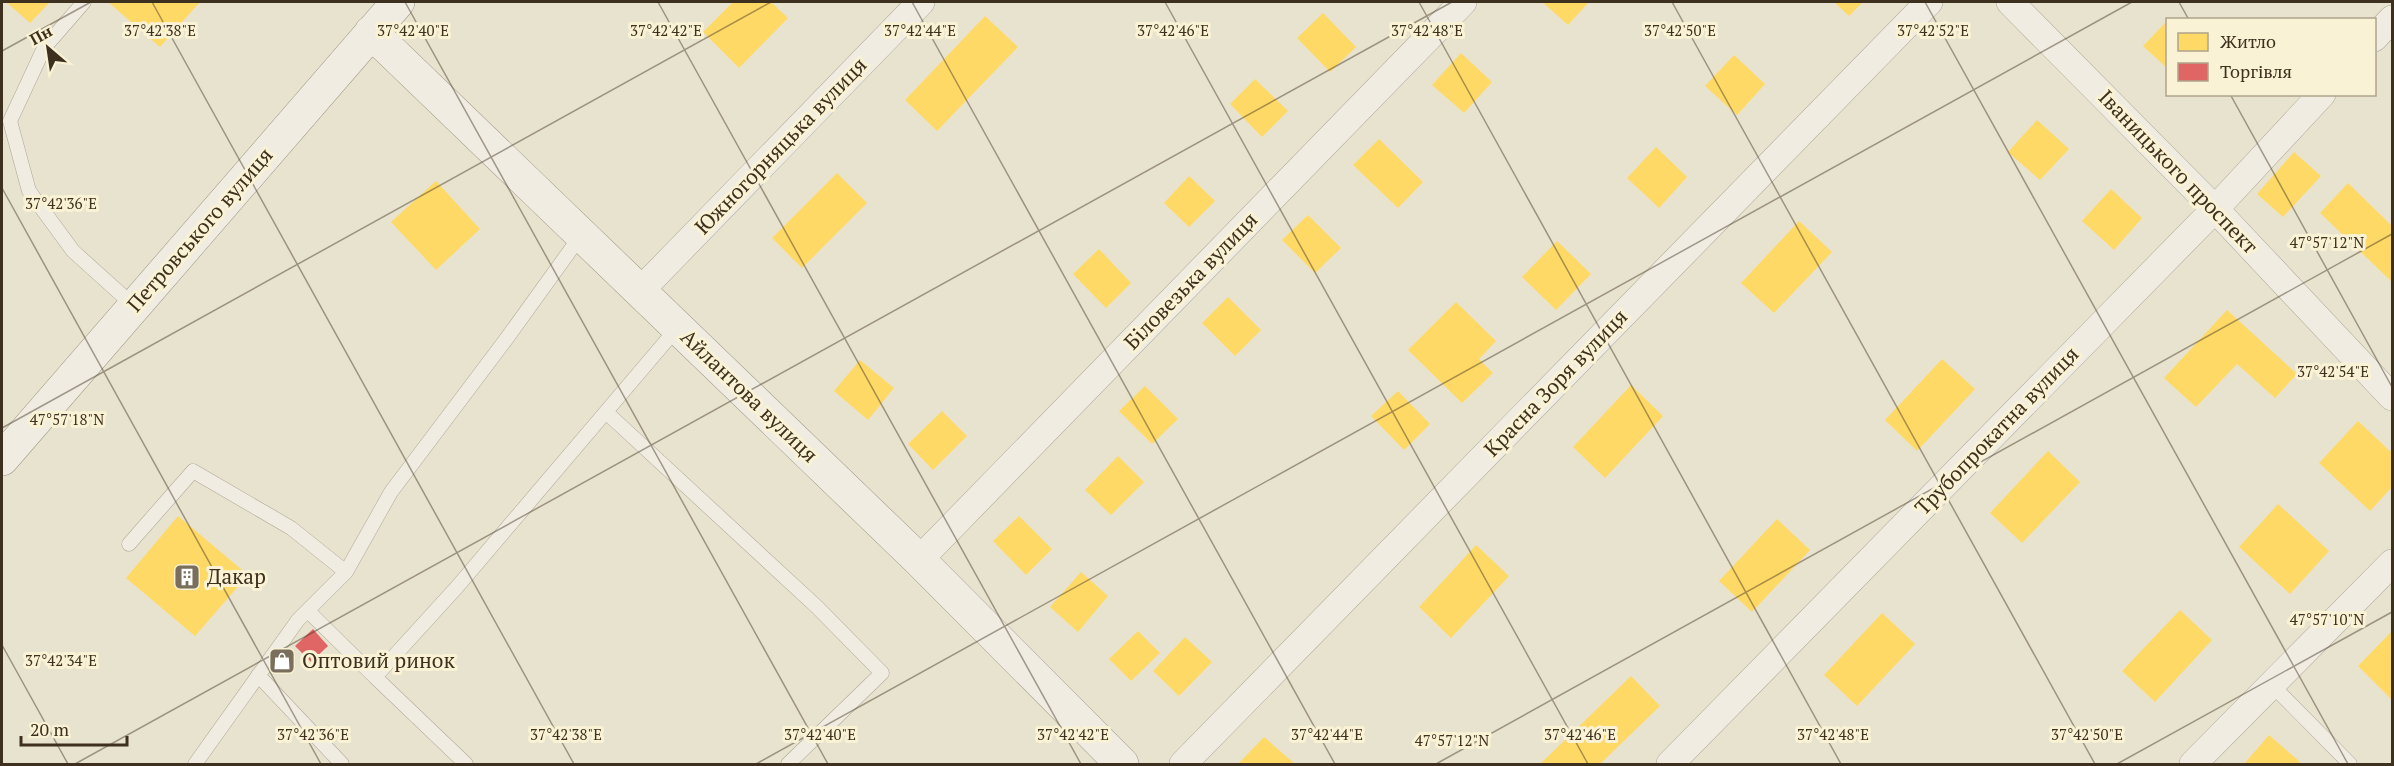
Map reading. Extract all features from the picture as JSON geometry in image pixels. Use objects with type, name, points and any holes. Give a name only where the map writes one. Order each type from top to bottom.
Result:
[{"type":"street","name":"Петровського вулиця","points":[[2,459],[398,2]]},
{"type":"street","name":"Южногорняцька вулиця","points":[[640,291],[921,2]]},
{"type":"street","name":"Біловезька вулиця","points":[[919,560],[1462,2]]},
{"type":"street","name":"Красна Зоря вулиця","points":[[1183,765],[1929,2]]},
{"type":"street","name":"Іваницького проспект","points":[[2010,2],[2215,209],[2392,397]]},
{"type":"street","points":[[2376,36],[2392,19]]},
{"type":"street","name":"Айлантова вулиця","points":[[371,32],[919,560],[1122,765]]},
{"type":"street","name":"Трубопрокатна вулиця","points":[[1670,765],[2215,209],[2320,96]]},
{"type":"street","points":[[2193,765],[2392,563]]},
{"type":"lane","points":[[84,2],[44,48],[10,121],[29,191],[73,250],[134,306]]},
{"type":"lane","points":[[195,765],[298,620],[346,572],[391,492],[582,234]]},
{"type":"lane","points":[[375,677],[457,587],[678,327]]},
{"type":"lane","points":[[607,413],[817,607],[882,674],[788,765]]},
{"type":"lane","points":[[129,544],[193,471],[291,528],[346,572]]},
{"type":"lane","points":[[308,611],[466,765]]},
{"type":"lane","points":[[258,675],[342,765]]},
{"type":"lane","points":[[2272,685],[2350,765]]},
{"type":"building: Житло","points":[[6,2],[50,2],[30,23]]},
{"type":"building: Житло","points":[[108,2],[200,2],[160,47]]},
{"type":"building: Житло","points":[[733,2],[771,2],[788,18],[739,68],[703,32]]},
{"type":"building: Житло","points":[[1542,2],[1589,2],[1568,25]]},
{"type":"building: Житло","points":[[1834,2],[1863,2],[1849,16]]},
{"type":"building: Житло","points":[[1323,13],[1356,47],[1330,72],[1297,38]]},
{"type":"building: Житло","points":[[985,16],[1018,47],[937,131],[905,100]]},
{"type":"building: Житло","points":[[2166,22],[2166,67],[2143,46]]},
{"type":"building: Житло","points":[[1461,53],[1492,82],[1464,113],[1432,85]]},
{"type":"building: Житло","points":[[1734,55],[1765,84],[1737,115],[1705,86]]},
{"type":"building: Житло","points":[[1255,79],[1288,111],[1262,137],[1230,104]]},
{"type":"building: Житло","points":[[2037,120],[2069,149],[2040,180],[2008,152]]},
{"type":"building: Житло","points":[[1379,139],[1423,182],[1398,208],[1353,165]]},
{"type":"building: Житло","points":[[1656,147],[1687,177],[1659,208],[1627,178]]},
{"type":"building: Житло","points":[[2294,152],[2321,176],[2283,217],[2257,194]]},
{"type":"building: Житло","points":[[837,173],[867,203],[802,268],[772,238]]},
{"type":"building: Житло","points":[[1189,176],[1215,201],[1189,227],[1164,203]]},
{"type":"building: Житло","points":[[436,181],[480,229],[436,270],[391,222]]},
{"type":"building: Житло","points":[[2348,183],[2392,226],[2392,282],[2320,213]]},
{"type":"building: Житло","points":[[2111,189],[2142,218],[2114,250],[2082,221]]},
{"type":"building: Житло","points":[[1308,215],[1341,248],[1315,273],[1282,240]]},
{"type":"building: Житло","points":[[1799,221],[1832,252],[1774,313],[1741,283]]},
{"type":"building: Житло","points":[[1557,241],[1591,274],[1556,310],[1522,277]]},
{"type":"building: Житло","points":[[1099,249],[1131,283],[1106,308],[1073,274]]},
{"type":"building: Житло","points":[[1228,297],[1261,330],[1235,356],[1202,323]]},
{"type":"building: Житло","points":[[1456,302],[1496,341],[1479,359],[1493,373],[1462,403],[1408,350]]},
{"type":"building: Житло","points":[[2227,310],[2297,374],[2275,398],[2237,364],[2196,407],[2164,378]]},
{"type":"building: Житло","points":[[1942,359],[1975,389],[1917,451],[1885,420]]},
{"type":"building: Житло","points":[[860,360],[894,388],[868,420],[834,391]]},
{"type":"building: Житло","points":[[1631,385],[1663,416],[1605,478],[1573,447]]},
{"type":"building: Житло","points":[[1145,386],[1178,419],[1152,444],[1119,411]]},
{"type":"building: Житло","points":[[1398,391],[1430,424],[1404,450],[1371,416]]},
{"type":"building: Житло","points":[[942,411],[967,436],[933,470],[908,444]]},
{"type":"building: Житло","points":[[2358,421],[2392,453],[2392,487],[2370,511],[2319,463]]},
{"type":"building: Житло","points":[[2048,451],[2080,482],[2022,543],[1990,513]]},
{"type":"building: Житло","points":[[1118,456],[1144,482],[1111,515],[1085,490]]},
{"type":"building: Житло","points":[[2278,504],[2329,551],[2290,594],[2239,547]]},
{"type":"building: Житло","name":"Дакар","points":[[178,516],[248,575],[195,636],[126,578]]},
{"type":"building: Житло","points":[[1019,516],[1052,549],[1026,575],[993,541]]},
{"type":"building: Житло","points":[[1777,519],[1810,550],[1752,612],[1719,581]]},
{"type":"building: Житло","points":[[1476,545],[1509,576],[1451,638],[1419,607]]},
{"type":"building: Житло","points":[[1081,572],[1108,596],[1078,632],[1050,607]]},
{"type":"building: Житло","points":[[2180,610],[2212,640],[2155,702],[2122,671]]},
{"type":"building: Житло","points":[[1882,613],[1915,644],[1857,706],[1824,675]]},
{"type":"building: Житло","points":[[1138,631],[1160,653],[1131,681],[1109,659]]},
{"type":"building: Житло","points":[[2392,631],[2392,700],[2358,666]]},
{"type":"building: Житло","points":[[1185,637],[1212,662],[1179,696],[1153,671]]},
{"type":"building: Житло","points":[[1631,676],[1660,706],[1600,764],[1540,764]]},
{"type":"building: Житло","points":[[2269,735],[2300,762],[2298,764],[2244,764]]},
{"type":"building: Житло","points":[[1264,737],[1295,764],[1238,764]]},
{"type":"building: Торгівля","points":[[313,629],[328,646],[311,662],[295,646]]},
{"type":"place","name":"Дакар","points":[[187,577]]},
{"type":"place","name":"Оптовий ринок","points":[[282,661]]}]
